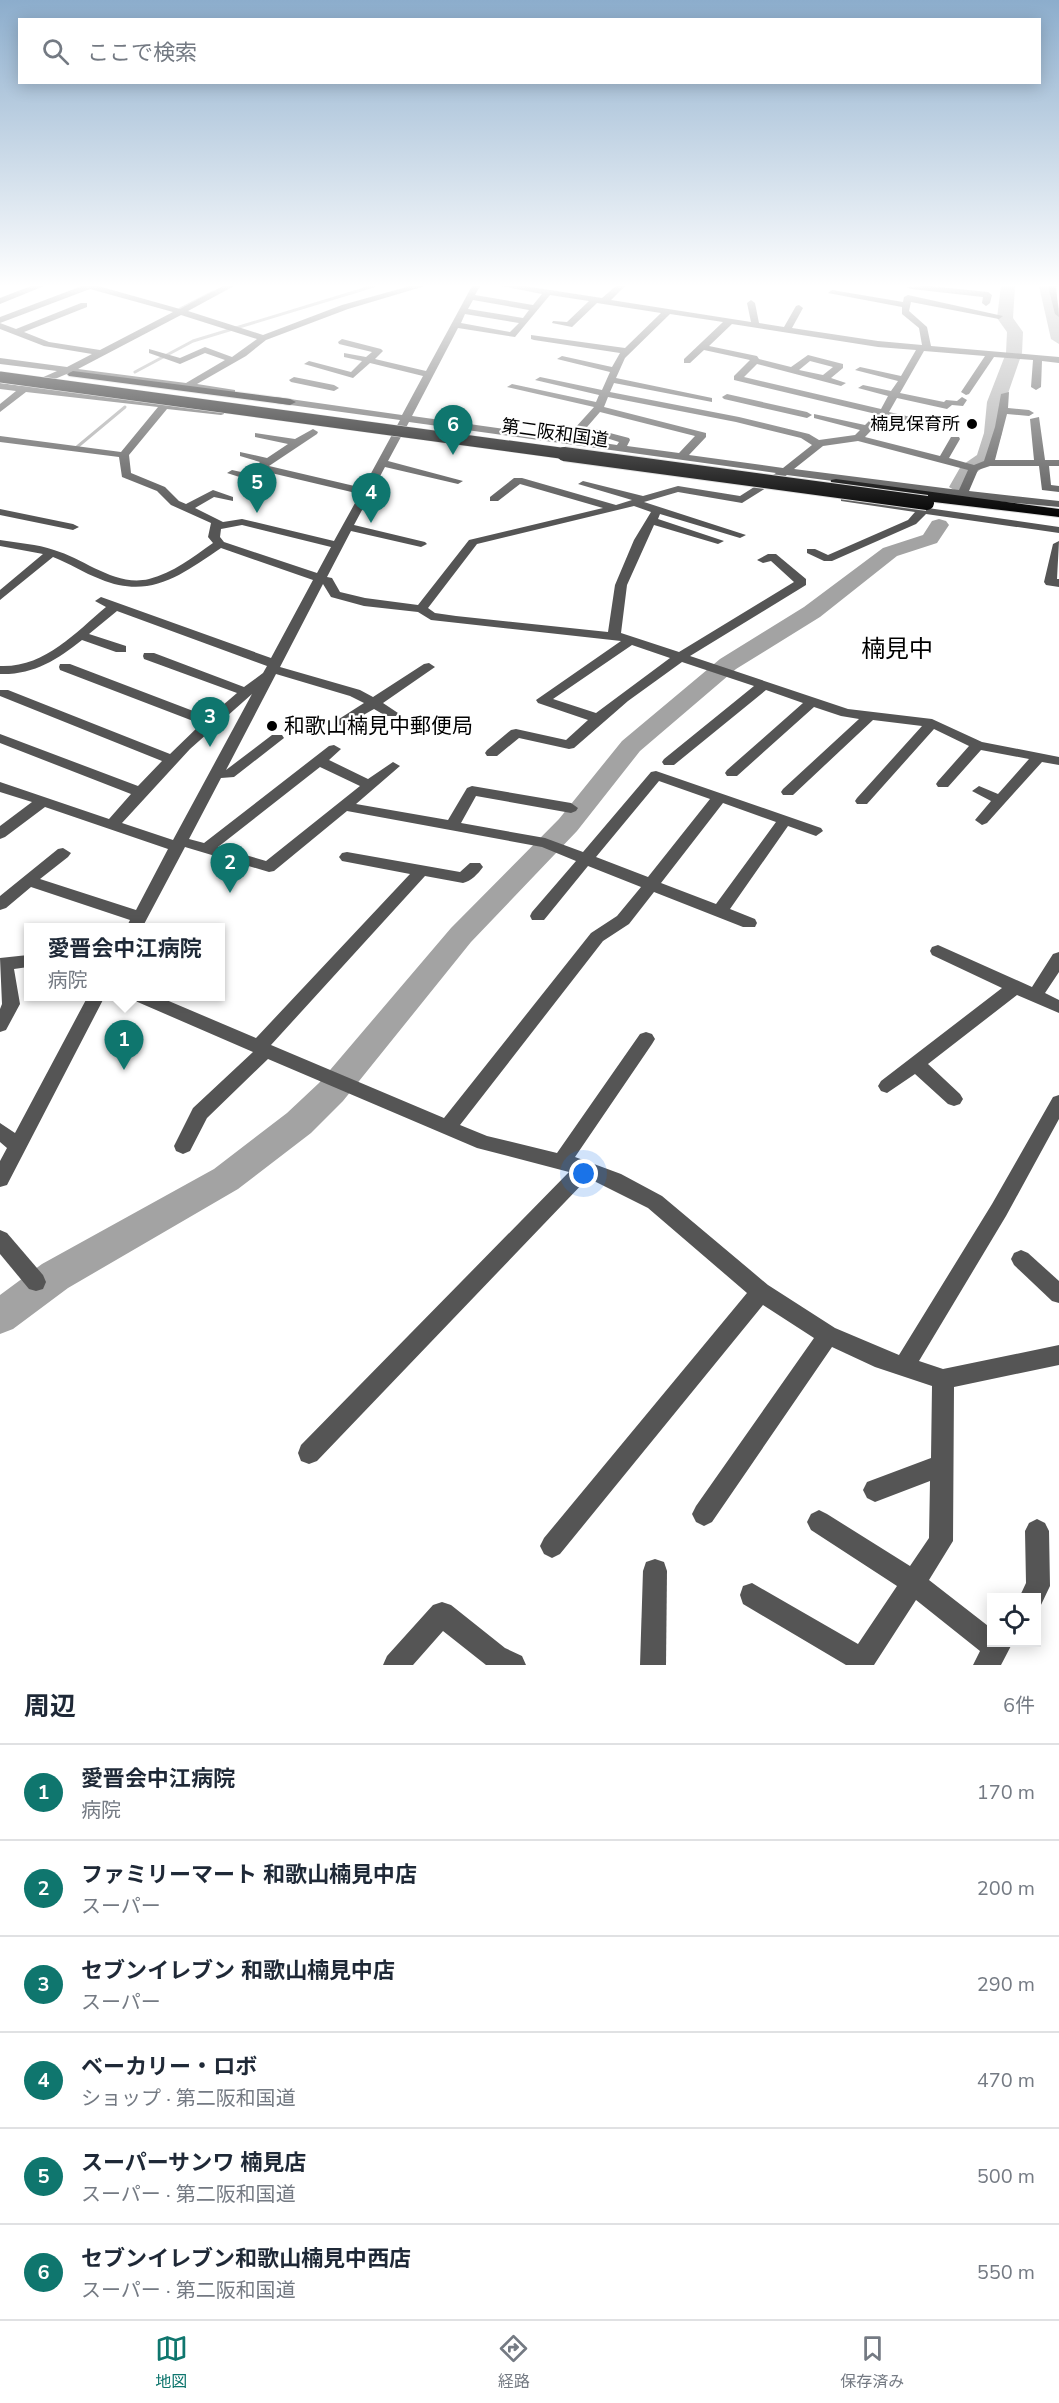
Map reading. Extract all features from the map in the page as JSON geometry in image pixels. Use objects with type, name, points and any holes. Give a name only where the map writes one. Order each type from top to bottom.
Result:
[{"type":"highway","points":[[6,364],[290,402]]},
{"type":"highway","name":"第二阪和国道","points":[[0,371],[836,483]]},
{"type":"highway","name":"第二阪和国道","points":[[0,377],[925,507]]},
{"type":"highway","points":[[0,384],[54,388],[258,415]]},
{"type":"highway","points":[[836,483],[1059,506]]},
{"type":"highway","points":[[836,483],[1059,515]]},
{"type":"highway","points":[[925,507],[1059,515]]},
{"type":"highway","points":[[925,507],[1059,523]]},
{"type":"street","points":[[0,409],[24,389],[72,371],[82,364]]},
{"type":"street","points":[[189,385],[226,364]]},
{"type":"street","points":[[309,364],[353,375],[364,364]]},
{"type":"street","points":[[383,364],[429,375]]},
{"type":"street","points":[[28,881],[137,922],[339,546],[395,435],[435,364]]},
{"type":"street","points":[[577,364],[709,400]]},
{"type":"street","points":[[620,364],[598,407],[580,428],[622,444],[681,457],[1059,506]]},
{"type":"street","points":[[752,364],[737,378],[787,388],[933,425]]},
{"type":"street","points":[[766,364],[841,383]]},
{"type":"street","points":[[793,370],[801,364]]},
{"type":"street","points":[[824,379],[840,366],[831,364]]},
{"type":"street","points":[[858,438],[884,412],[902,379],[915,364]]},
{"type":"street","points":[[862,388],[947,406],[949,402],[960,404],[985,364]]},
{"type":"street","points":[[1036,387],[1038,364]]},
{"type":"street","points":[[860,370],[902,379]]},
{"type":"street","points":[[72,371],[189,385],[404,419],[647,446]]},
{"type":"street","points":[[294,380],[331,391],[347,374]]},
{"type":"street","points":[[540,380],[736,420],[805,436],[818,444]]},
{"type":"street","points":[[0,384],[165,406],[258,415],[925,507],[1059,530]]},
{"type":"street","points":[[751,402],[769,385]]},
{"type":"street","points":[[512,387],[702,435],[681,457]]},
{"type":"street","points":[[769,406],[787,388]]},
{"type":"street","points":[[989,463],[1000,427],[1006,393]]},
{"type":"street","points":[[727,397],[868,429]]},
{"type":"street","points":[[165,406],[124,454],[126,475],[161,489],[175,503],[218,522],[214,537],[220,544],[328,581],[335,594],[364,602],[421,609],[431,616],[456,620],[614,636],[632,640],[846,713],[932,723],[978,745],[1059,761]]},
{"type":"street","points":[[1002,410],[1032,416],[1046,488],[1059,489]]},
{"type":"street","points":[[232,473],[252,478],[266,464],[313,432]]},
{"type":"street","points":[[259,435],[298,443]]},
{"type":"street","points":[[421,609],[473,542],[618,508],[678,489],[742,500],[786,471],[818,444],[858,438],[971,467],[989,463],[1059,463]]},
{"type":"street","points":[[0,439],[124,454]]},
{"type":"street","points":[[944,460],[955,439]]},
{"type":"street","points":[[244,454],[266,464],[367,492]]},
{"type":"street","points":[[382,463],[458,481]]},
{"type":"street","points":[[962,495],[971,467]]},
{"type":"street","points":[[494,499],[518,480],[618,508]]},
{"type":"street","points":[[583,484],[639,501],[655,515],[718,541]]},
{"type":"street","points":[[186,508],[213,493],[229,499]]},
{"type":"street","points":[[811,551],[828,560],[912,522],[925,507]]},
{"type":"street","points":[[0,512],[73,527]]},
{"type":"street","points":[[655,515],[740,535]]},
{"type":"street","points":[[614,636],[621,585],[640,540],[655,515]]},
{"type":"street","points":[[218,526],[242,522],[339,546]]},
{"type":"street","points":[[349,527],[421,544]]},
{"type":"street","points":[[0,543],[51,552],[127,584],[141,584],[163,578],[193,563],[220,544]]},
{"type":"street","points":[[1059,544],[1050,582],[1059,583]]},
{"type":"street","points":[[0,596],[51,552]]},
{"type":"street","points":[[492,753],[516,733],[569,745],[596,718],[678,656],[802,582],[772,556],[763,560]]},
{"type":"street","points":[[0,579],[15,584]]},
{"type":"street","points":[[101,601],[273,669],[355,693],[391,712]]},
{"type":"street","points":[[0,670],[12,672],[40,665],[115,606]]},
{"type":"street","points":[[79,635],[121,650]]},
{"type":"street","points":[[596,718],[543,700],[632,640]]},
{"type":"street","points":[[149,656],[245,692]]},
{"type":"street","points":[[65,667],[212,723]]},
{"type":"street","points":[[344,722],[429,667]]},
{"type":"street","points":[[111,826],[140,792],[245,692],[273,669]]},
{"type":"street","points":[[669,762],[765,684]]},
{"type":"street","points":[[3,693],[174,760]]},
{"type":"street","points":[[732,773],[813,701]]},
{"type":"street","points":[[788,792],[870,716]]},
{"type":"street","points":[[862,801],[932,723]]},
{"type":"street","points":[[0,738],[140,792]]},
{"type":"street","points":[[216,774],[229,774],[277,738]]},
{"type":"street","points":[[943,783],[978,745]]},
{"type":"street","points":[[206,849],[334,749]]},
{"type":"street","points":[[982,820],[1038,758]]},
{"type":"street","points":[[319,761],[370,785]]},
{"type":"street","points":[[0,787],[111,826],[269,867],[393,766]]},
{"type":"street","points":[[538,916],[656,776],[816,831]]},
{"type":"street","points":[[452,826],[472,791],[571,808]]},
{"type":"street","points":[[979,791],[1000,800]]},
{"type":"street","points":[[448,1127],[597,937],[622,920],[719,798]]},
{"type":"street","points":[[0,834],[43,801]]},
{"type":"street","points":[[344,806],[551,845],[749,923]]},
{"type":"street","points":[[720,911],[784,821]]},
{"type":"street","points":[[0,904],[63,853]]},
{"type":"street","points":[[347,857],[463,878],[475,867]]},
{"type":"street","points":[[183,1146],[201,1113],[421,870]]},
{"type":"street","points":[[938,951],[1059,1007]]},
{"type":"street","points":[[1035,996],[1059,958]]},
{"type":"street","points":[[0,1024],[11,1004],[2,964],[24,961]]},
{"type":"street","points":[[887,1086],[1015,987]]},
{"type":"street","points":[[0,1179],[94,1001]]},
{"type":"street","points":[[151,1001],[484,1143],[585,1168],[655,1202],[761,1292],[828,1335],[875,1357],[943,1379],[1059,1355]]},
{"type":"street","points":[[561,1162],[646,1039]]},
{"type":"street","points":[[916,1064],[954,1099]]},
{"type":"street","points":[[904,1367],[999,1210],[1059,1102]]},
{"type":"street","points":[[0,1131],[18,1146]]},
{"type":"street","points":[[309,1453],[585,1168]]},
{"type":"street","points":[[0,1239],[36,1282]]},
{"type":"street","points":[[1021,1259],[1059,1294]]},
{"type":"street","points":[[552,1546],[761,1292]]},
{"type":"street","points":[[704,1515],[828,1335]]},
{"type":"street","points":[[752,1595],[860,1663],[941,1541],[943,1379]]},
{"type":"street","points":[[875,1490],[943,1465]]},
{"type":"street","points":[[819,1522],[914,1583],[995,1652]]},
{"type":"street","points":[[1034,1593],[1038,1586],[1037,1531]]},
{"type":"street","points":[[652,1665],[655,1571]]},
{"type":"street","points":[[396,1665],[442,1614],[496,1657],[513,1665]]},
{"type":"waterway","points":[[135,372],[151,364]]},
{"type":"waterway","points":[[959,487],[968,470],[985,458],[993,433],[996,402],[1010,364]]},
{"type":"waterway","points":[[77,447],[125,407]]},
{"type":"waterway","points":[[0,1317],[55,1276],[226,1179],[299,1123],[331,1092],[461,935],[568,825],[631,746],[728,664],[812,612],[890,552],[930,539],[939,525]]},
{"type":"place","name":"楠見保育所","points":[[972,424]]},
{"type":"place","name":"セブンイレブン和歌山楠見中西店","points":[[453,455]]},
{"type":"place","name":"スーパーサンワ 楠見店","points":[[257,513]]},
{"type":"place","name":"ベーカリー・ロボ","points":[[371,523]]},
{"type":"place","name":"和歌山楠見中郵便局","points":[[272,726]]},
{"type":"place","name":"セブンイレブン 和歌山楠見中店","points":[[210,747]]},
{"type":"place","name":"ファミリーマート 和歌山楠見中店","points":[[230,893]]},
{"type":"place","name":"愛晋会中江病院","points":[[124,1070]]},
{"type":"district","name":"楠見中","points":[[897,649]]}]
